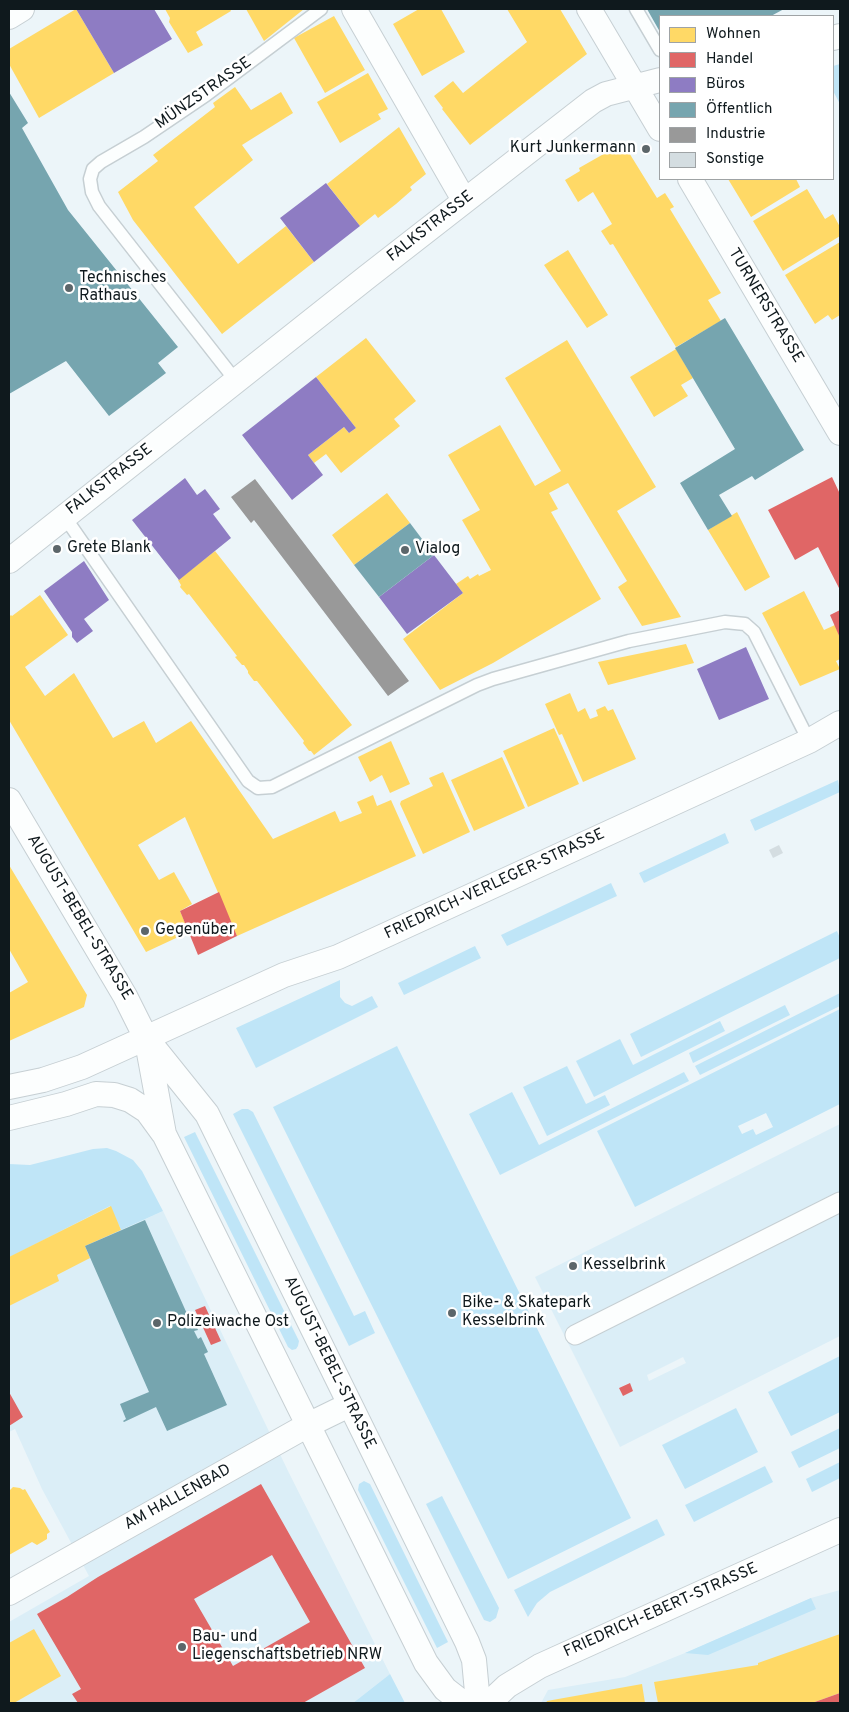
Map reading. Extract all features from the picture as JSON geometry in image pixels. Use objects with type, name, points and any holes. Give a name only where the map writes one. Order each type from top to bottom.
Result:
[{"type":"street","points":[[9,17],[22,9]]},
{"type":"street","points":[[354,9],[464,200]]},
{"type":"street","points":[[589,9],[659,127]]},
{"type":"street","name":"FALKSTRASSE","points":[[9,560],[464,200],[593,102],[606,94],[659,80]]},
{"type":"street","name":"TURNERSTRASSE","points":[[691,180],[840,433]]},
{"type":"street","name":"FRIEDRICH-VERLEGER-STRASSE","points":[[9,1087],[43,1080],[82,1067],[284,975],[338,957],[809,741],[840,723]]},
{"type":"street","name":"AUGUST-BEBEL-STRASSE","points":[[9,800],[125,996],[146,1038],[207,1114],[467,1642],[474,1660],[478,1703]]},
{"type":"street","name":"AUGUST-BEBEL-STRASSE","points":[[146,1038],[164,1134],[426,1663],[445,1689],[463,1703]]},
{"type":"street","points":[[9,1118],[66,1104],[96,1094],[114,1095],[130,1100],[147,1111],[164,1134]]},
{"type":"street","points":[[575,1335],[840,1202]]},
{"type":"street","name":"AM HALLENBAD","points":[[9,1593],[308,1425],[349,1405]]},
{"type":"street","name":"FRIEDRICH-EBERT-STRASSE","points":[[489,1703],[507,1686],[540,1666],[840,1530]]},
{"type":"lane","name":"MÜNZSTRASSE","points":[[236,381],[99,206],[92,192],[90,179],[93,169],[101,162],[144,137],[206,95],[321,9]]},
{"type":"lane","points":[[636,9],[659,48]]},
{"type":"lane","points":[[64,516],[248,781],[258,788],[272,787],[477,685],[493,679],[630,642],[725,622],[745,624],[754,632],[809,741]]},
{"type":"shaded area","points":[[840,64],[840,104],[834,93],[834,66]]},
{"type":"shaded area","points":[[838,780],[840,792],[755,831],[750,820]]},
{"type":"shaded area","points":[[725,833],[729,843],[644,883],[639,873]]},
{"type":"shaded area","points":[[611,883],[617,896],[507,946],[501,935]]},
{"type":"shaded area","points":[[837,931],[840,938],[840,958],[641,1057],[630,1034]]},
{"type":"shaded area","points":[[475,946],[481,958],[404,995],[398,983]]},
{"type":"shaded area","points":[[340,980],[340,997],[345,1003],[352,1006],[372,996],[378,1007],[256,1068],[236,1028]]},
{"type":"shaded area","points":[[840,993],[840,1006],[700,1075],[695,1066]]},
{"type":"shaded area","points":[[785,1005],[790,1015],[693,1063],[689,1053]]},
{"type":"shaded area","points":[[840,1009],[840,1104],[635,1207],[597,1131]],"holes":[[[766,1113],[773,1127],[756,1135],[753,1129],[742,1134],[738,1126]]]},
{"type":"shaded area","points":[[720,1021],[725,1031],[594,1097],[576,1061],[620,1039],[633,1065]]},
{"type":"shaded area","name":"Bike- & Skatepark Kesselbrink","points":[[397,1046],[631,1518],[508,1579],[273,1107]]},
{"type":"shaded area","points":[[567,1066],[586,1104],[605,1095],[610,1105],[547,1136],[523,1087]]},
{"type":"shaded area","points":[[684,1072],[689,1081],[500,1175],[469,1114],[512,1092],[539,1145]]},
{"type":"shaded area","points":[[242,1109],[248,1109],[253,1112],[354,1316],[365,1311],[375,1333],[349,1346],[233,1114]]},
{"type":"shaded area","points":[[840,1124],[840,1336],[620,1447],[535,1277]],"holes":[[[683,1357],[686,1363],[649,1381],[647,1375]],[[629,1383],[633,1391],[623,1396],[619,1388]]]},
{"type":"shaded area","points":[[195,1132],[299,1341],[296,1349],[292,1350],[288,1347],[184,1137]]},
{"type":"shaded area","points":[[107,1148],[133,1160],[142,1171],[163,1211],[121,1230],[110,1206],[10,1257],[9,1164],[30,1165],[93,1149]]},
{"type":"shaded area","points":[[111,1206],[121,1230],[163,1211],[289,1473],[390,1674],[353,1703],[9,1703],[9,1622],[89,1576],[42,1489],[15,1429],[9,1432],[9,1257]]},
{"type":"shaded area","points":[[840,1356],[840,1412],[791,1436],[768,1392]]},
{"type":"shaded area","points":[[736,1408],[758,1452],[685,1489],[662,1445]]},
{"type":"shaded area","points":[[840,1428],[840,1448],[799,1468],[791,1452]]},
{"type":"shaded area","points":[[840,1462],[840,1478],[812,1492],[806,1479]]},
{"type":"shaded area","points":[[765,1466],[773,1482],[694,1522],[685,1505]]},
{"type":"shaded area","points":[[364,1481],[370,1484],[448,1642],[437,1648],[358,1490],[359,1484]]},
{"type":"shaded area","points":[[442,1496],[499,1608],[496,1618],[490,1622],[484,1620],[426,1504]]},
{"type":"shaded area","points":[[657,1519],[665,1535],[550,1592],[537,1603],[528,1617],[514,1590]]},
{"type":"shaded area","points":[[840,1590],[840,1703],[541,1703],[548,1690],[625,1677],[811,1598]]},
{"type":"shaded area","points":[[811,1598],[816,1609],[708,1655],[685,1653]]},
{"type":"shaded area","points":[[390,1674],[405,1703],[353,1703]]},
{"type":"building: Wohnen","points":[[76,9],[114,73],[39,118],[9,64],[9,49]]},
{"type":"building: Wohnen","points":[[165,9],[230,9],[231,11],[196,32],[203,45],[188,53],[169,22],[170,18]]},
{"type":"building: Wohnen","points":[[246,9],[304,9],[264,41]]},
{"type":"building: Wohnen","points":[[419,9],[441,9],[465,52],[422,76],[393,24]]},
{"type":"building: Wohnen","points":[[507,9],[560,9],[587,54],[470,145],[434,96],[453,81],[463,93],[527,42]]},
{"type":"building: Wohnen","points":[[334,16],[365,70],[325,93],[294,38]]},
{"type":"building: Wohnen","points":[[368,73],[388,109],[378,114],[381,119],[340,143],[317,102]]},
{"type":"building: Wohnen","points":[[235,87],[251,110],[281,92],[293,113],[242,145],[253,160],[194,207],[238,264],[286,226],[314,262],[222,334],[133,220],[118,192],[158,161],[153,155],[215,107],[213,103]]},
{"type":"building: Wohnen","points":[[399,127],[426,174],[410,187],[412,190],[396,204],[378,218],[375,214],[360,226],[327,184]]},
{"type":"building: Wohnen","points":[[623,143],[657,198],[665,193],[674,207],[670,209],[721,293],[708,300],[721,321],[676,347],[613,244],[610,245],[601,231],[612,224],[593,192],[578,202],[565,180],[580,171],[579,168]]},
{"type":"building: Wohnen","points":[[729,180],[796,180],[800,187],[751,217]]},
{"type":"building: Wohnen","points":[[807,189],[825,219],[833,214],[840,227],[840,236],[783,271],[753,221]]},
{"type":"building: Wohnen","points":[[840,242],[840,315],[832,320],[828,315],[815,324],[785,275]]},
{"type":"building: Wohnen","points":[[568,250],[608,315],[587,328],[544,265]]},
{"type":"building: Wohnen","points":[[366,338],[416,401],[394,419],[400,426],[341,473],[326,454],[314,463],[308,455],[344,427],[349,433],[356,428],[316,377]]},
{"type":"building: Wohnen","points":[[567,340],[656,487],[617,511],[681,617],[642,626],[618,587],[627,581],[568,483],[549,493],[558,509],[551,512],[601,599],[493,663],[440,690],[403,639],[463,593],[456,584],[468,576],[470,579],[491,570],[462,520],[480,510],[448,455],[500,425],[535,486],[561,471],[505,378]]},
{"type":"building: Wohnen","points":[[676,349],[693,378],[681,385],[688,396],[654,417],[630,377]]},
{"type":"building: Wohnen","points":[[387,493],[410,523],[354,565],[332,535]]},
{"type":"building: Wohnen","points":[[737,512],[770,577],[745,591],[708,530]]},
{"type":"building: Wohnen","points":[[215,551],[352,725],[314,755],[309,751],[303,743],[304,741],[257,681],[254,681],[244,665],[235,657],[237,656],[189,594],[187,595],[180,587],[181,585],[178,580]]},
{"type":"building: Wohnen","points":[[804,591],[824,630],[835,625],[840,638],[840,659],[836,661],[840,669],[800,686],[762,613]]},
{"type":"building: Wohnen","points":[[40,595],[68,635],[25,667],[45,696],[74,673],[113,738],[144,721],[156,743],[191,721],[273,839],[335,811],[340,822],[362,813],[357,802],[373,795],[377,806],[391,800],[416,856],[237,936],[185,817],[138,845],[159,880],[174,872],[192,904],[180,911],[189,932],[146,952],[9,720],[9,617]]},
{"type":"building: Wohnen","points":[[686,644],[694,663],[608,685],[598,662]]},
{"type":"building: Wohnen","points":[[570,693],[578,712],[585,708],[590,719],[598,716],[596,710],[605,706],[608,711],[613,709],[636,759],[583,782],[562,734],[559,735],[545,704]]},
{"type":"building: Wohnen","points":[[554,728],[579,784],[528,807],[503,751]]},
{"type":"building: Wohnen","points":[[391,741],[410,784],[390,793],[382,775],[370,782],[358,757]]},
{"type":"building: Wohnen","points":[[502,757],[525,808],[474,831],[451,780]]},
{"type":"building: Wohnen","points":[[443,772],[470,832],[423,854],[400,804],[401,801],[433,786],[429,778]]},
{"type":"building: Wohnen","points":[[9,865],[87,995],[84,1007],[9,1041],[9,993],[28,982],[9,949]]},
{"type":"building: Wohnen","points":[[111,1206],[121,1230],[85,1246],[90,1258],[57,1275],[59,1281],[9,1306],[9,1257]]},
{"type":"building: Wohnen","points":[[13,1487],[25,1489],[50,1532],[47,1534],[47,1539],[37,1545],[32,1542],[9,1555],[9,1491]]},
{"type":"building: Wohnen","points":[[34,1629],[61,1676],[14,1703],[9,1703],[9,1643]]},
{"type":"building: Wohnen","points":[[840,1634],[840,1693],[812,1703],[658,1703],[654,1682],[758,1665],[758,1663]]},
{"type":"building: Wohnen","points":[[642,1684],[645,1703],[546,1703],[547,1701]]},
{"type":"building: Handel","points":[[832,477],[840,494],[840,590],[818,547],[795,560],[768,510]]},
{"type":"building: Handel","points":[[840,610],[840,638],[830,615]]},
{"type":"building: Handel","points":[[219,892],[237,936],[198,955],[180,911]]},
{"type":"building: Handel","points":[[205,1306],[221,1341],[211,1345],[195,1310]]},
{"type":"building: Handel","points":[[630,1383],[633,1391],[623,1396],[619,1388]]},
{"type":"building: Handel","points":[[9,1392],[23,1417],[9,1426]]},
{"type":"building: Handel","points":[[261,1484],[365,1668],[303,1703],[78,1703],[72,1694],[81,1689],[37,1614]],"holes":[[[272,1555],[310,1622],[233,1666],[194,1599]]]},
{"type":"building: Handel","points":[[840,1693],[840,1703],[812,1703]]},
{"type":"building: Büros","points":[[76,9],[154,9],[172,39],[114,73]]},
{"type":"building: Büros","points":[[326,183],[360,226],[314,262],[280,218]]},
{"type":"building: Büros","points":[[316,377],[356,428],[349,433],[344,427],[308,455],[323,475],[292,500],[242,435]]},
{"type":"building: Büros","points":[[185,478],[197,495],[205,489],[220,509],[213,514],[231,538],[179,580],[132,520]]},
{"type":"building: Büros","points":[[434,555],[463,593],[407,634],[379,597]]},
{"type":"building: Büros","points":[[84,561],[109,600],[84,619],[93,631],[77,643],[72,637],[72,632],[44,591]]},
{"type":"building: Büros","points":[[746,647],[769,699],[719,720],[697,669]]},
{"type":"building: Öffentlich","points":[[647,9],[784,9],[773,15],[659,15],[659,30]]},
{"type":"building: Öffentlich","name":"Technisches Rathaus","points":[[9,92],[28,123],[22,128],[68,210],[178,347],[158,363],[166,373],[109,416],[66,361],[9,394]]},
{"type":"building: Öffentlich","points":[[725,318],[804,450],[755,480],[752,476],[719,495],[732,516],[708,530],[680,483],[735,449],[675,348]]},
{"type":"building: Öffentlich","points":[[410,523],[434,555],[379,597],[354,565]]},
{"type":"building: Öffentlich","name":"Polizeiwache Ost","points":[[145,1220],[188,1316],[191,1314],[198,1330],[194,1331],[198,1339],[201,1337],[208,1352],[204,1354],[227,1405],[167,1431],[156,1407],[123,1421],[126,1419],[120,1404],[149,1392],[85,1246]]},
{"type":"building: Industrie","points":[[255,479],[409,681],[388,696],[254,520],[251,523],[231,497]]},
{"type":"building: Sonstige","points":[[779,845],[783,853],[773,858],[769,850]]},
{"type":"place","name":"Kurt Junkermann","points":[[646,149]]},
{"type":"place","name":"Technisches Rathaus","points":[[69,288]]},
{"type":"place","name":"Grete Blank","points":[[57,549]]},
{"type":"place","name":"Vialog","points":[[405,550]]},
{"type":"place","name":"Gegenüber","points":[[145,931]]},
{"type":"place","name":"Kesselbrink","points":[[573,1266]]},
{"type":"place","name":"Bike- & Skatepark Kesselbrink","points":[[452,1313]]},
{"type":"place","name":"Polizeiwache Ost","points":[[157,1323]]},
{"type":"place","name":"Bau- und Liegenschaftsbetrieb NRW","points":[[182,1647]]}]
